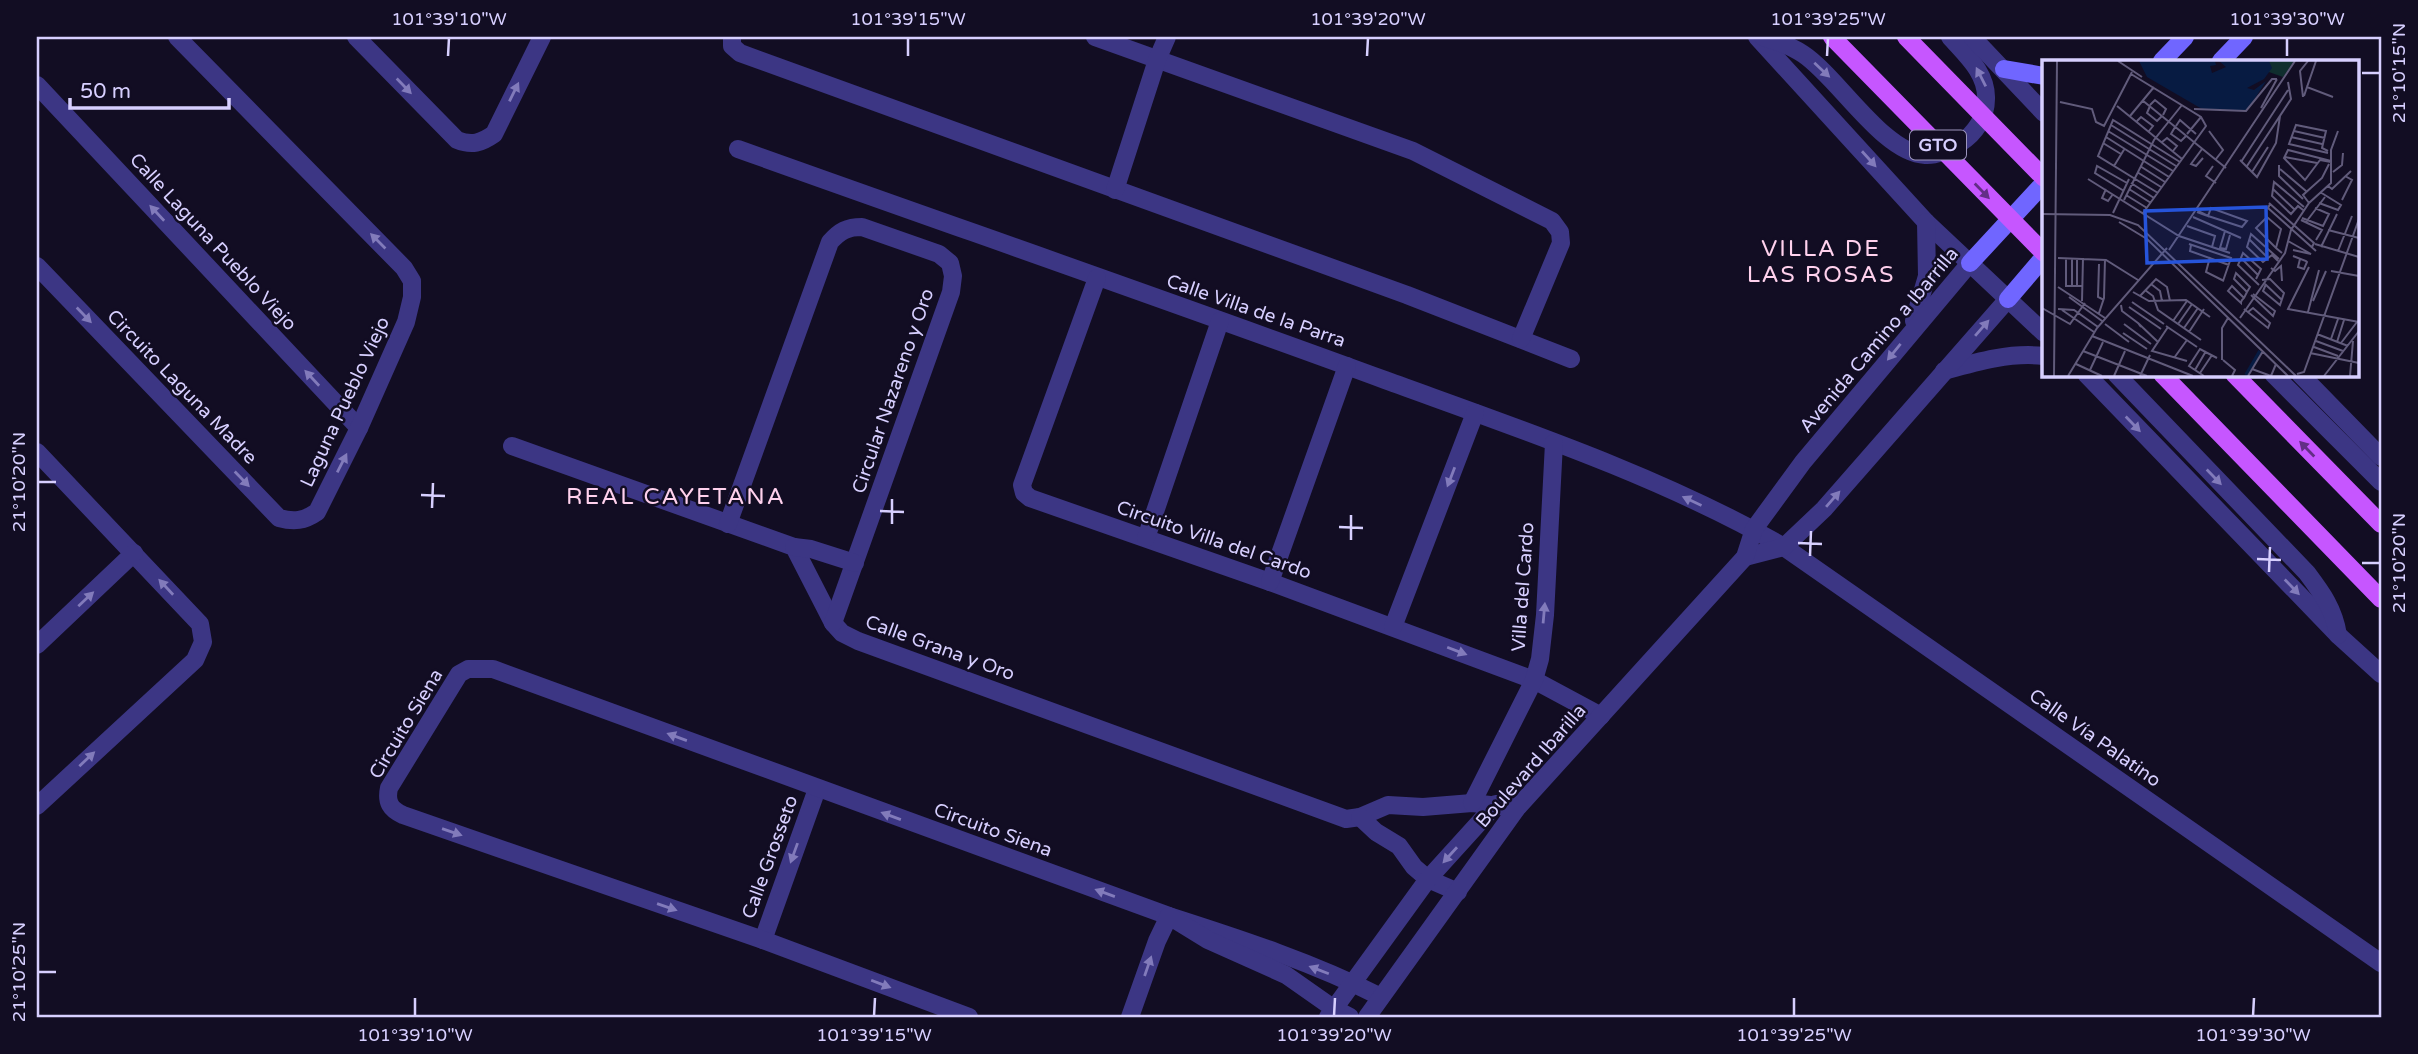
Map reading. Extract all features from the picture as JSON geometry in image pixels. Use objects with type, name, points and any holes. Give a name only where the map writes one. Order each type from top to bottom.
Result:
[{"type":"main road","name":"GTO","points":[[1832,37],[2042,254]]},
{"type":"main road","name":"GTO","points":[[1906,37],[2042,180]]},
{"type":"main road","points":[[2166,57],[2185,37]]},
{"type":"main road","points":[[2222,60],[2244,37]]},
{"type":"main road","points":[[2004,69],[2042,76]]},
{"type":"main road","name":"Avenida Camino a Ibarrilla","points":[[1970,263],[2042,182]]},
{"type":"main road","points":[[2008,299],[2042,256]]},
{"type":"main road","points":[[2164,376],[2381,599]]},
{"type":"main road","points":[[2236,376],[2381,524]]},
{"type":"street","name":"Laguna Pueblo Viejo","points":[[177,37],[404,268],[412,281],[412,297],[406,322],[359,428],[317,512],[306,519]]},
{"type":"street","points":[[356,37],[457,140],[467,144],[481,143],[494,134],[538,39]]},
{"type":"street","points":[[732,37],[732,46],[740,53],[1572,359]]},
{"type":"street","points":[[1095,37],[1413,151],[1552,221],[1560,232],[1561,243],[1521,339]]},
{"type":"street","points":[[1115,190],[1167,37]]},
{"type":"street","points":[[1757,37],[1926,222],[2042,332]]},
{"type":"street","points":[[1763,37],[1779,41],[1803,54],[1829,77],[1884,135],[1902,149],[1927,156],[1947,151],[1965,140],[1976,131],[1986,108],[1987,89],[1978,68],[1950,37]]},
{"type":"street","points":[[1972,37],[2042,112]]},
{"type":"street","name":"Calle Laguna Pueblo Viejo","points":[[37,85],[359,428]]},
{"type":"street","name":"Calle Villa de la Parra","points":[[738,149],[1475,413],[1652,482],[1754,530]]},
{"type":"street","points":[[1911,332],[1927,275],[1926,222]]},
{"type":"street","name":"Circular Nazareno y Oro","points":[[729,524],[830,242],[850,227],[862,227],[939,254],[950,263],[953,276],[951,292],[833,623]]},
{"type":"street","name":"Avenida Camino a Ibarrilla","points":[[1754,530],[1803,462],[1970,263]]},
{"type":"street","name":"Circuito Laguna Madre","points":[[37,266],[279,518],[292,521],[306,519]]},
{"type":"street","name":"Circuito Villa del Cardo","points":[[1097,278],[1022,485],[1024,494],[1534,680],[1601,716]]},
{"type":"street","points":[[1745,557],[1784,547],[1824,509],[2008,299]]},
{"type":"street","points":[[1146,538],[1220,321]]},
{"type":"street","points":[[1944,371],[1984,360],[2011,356],[2042,356]]},
{"type":"street","points":[[1269,582],[1347,366]]},
{"type":"street","points":[[2088,376],[2338,635],[2381,674]]},
{"type":"street","points":[[2118,376],[2307,573],[2335,615],[2338,635]]},
{"type":"street","points":[[2275,376],[2381,482]]},
{"type":"street","points":[[2302,376],[2381,457]]},
{"type":"street","points":[[1393,627],[1475,413]]},
{"type":"street","name":"Villa del Cardo","points":[[1472,803],[1534,680],[1539,659],[1545,615],[1554,443]]},
{"type":"street","points":[[512,446],[793,547],[811,549],[855,563]]},
{"type":"street","points":[[37,806],[195,660],[204,642],[200,624],[39,458]]},
{"type":"street","name":"Calle Vía Palatino","points":[[1754,530],[1784,547],[2381,963]]},
{"type":"street","name":"Boulevard Ibarilla","points":[[1367,1017],[1517,808],[1745,557],[1754,530]]},
{"type":"street","name":"Calle Grana y Oro","points":[[793,547],[833,623],[842,633],[871,646],[1346,819],[1360,817],[1388,805],[1423,807],[1472,803],[1517,808]]},
{"type":"street","points":[[37,645],[134,553]]},
{"type":"street","name":"Circuito Siena","points":[[969,1017],[763,940],[403,815],[390,806],[387,797],[389,788],[453,682],[468,669],[493,669],[817,789],[1224,933],[1381,997]]},
{"type":"street","name":"Calle Grosseto","points":[[763,940],[817,789]]},
{"type":"street","points":[[1330,1013],[1428,879],[1496,804]]},
{"type":"street","points":[[1360,817],[1376,832],[1399,846],[1414,867],[1428,879],[1458,892]]},
{"type":"street","points":[[1130,1017],[1157,941],[1170,916]]},
{"type":"street","name":"Circuito Siena","points":[[1170,916],[1208,940],[1286,975],[1330,1013],[1350,1017]]},
{"type":"district","name":"VILLA DE LAS ROSAS","points":[[1821,262]]},
{"type":"district","name":"REAL CAYETANA","points":[[676,497]]}]
